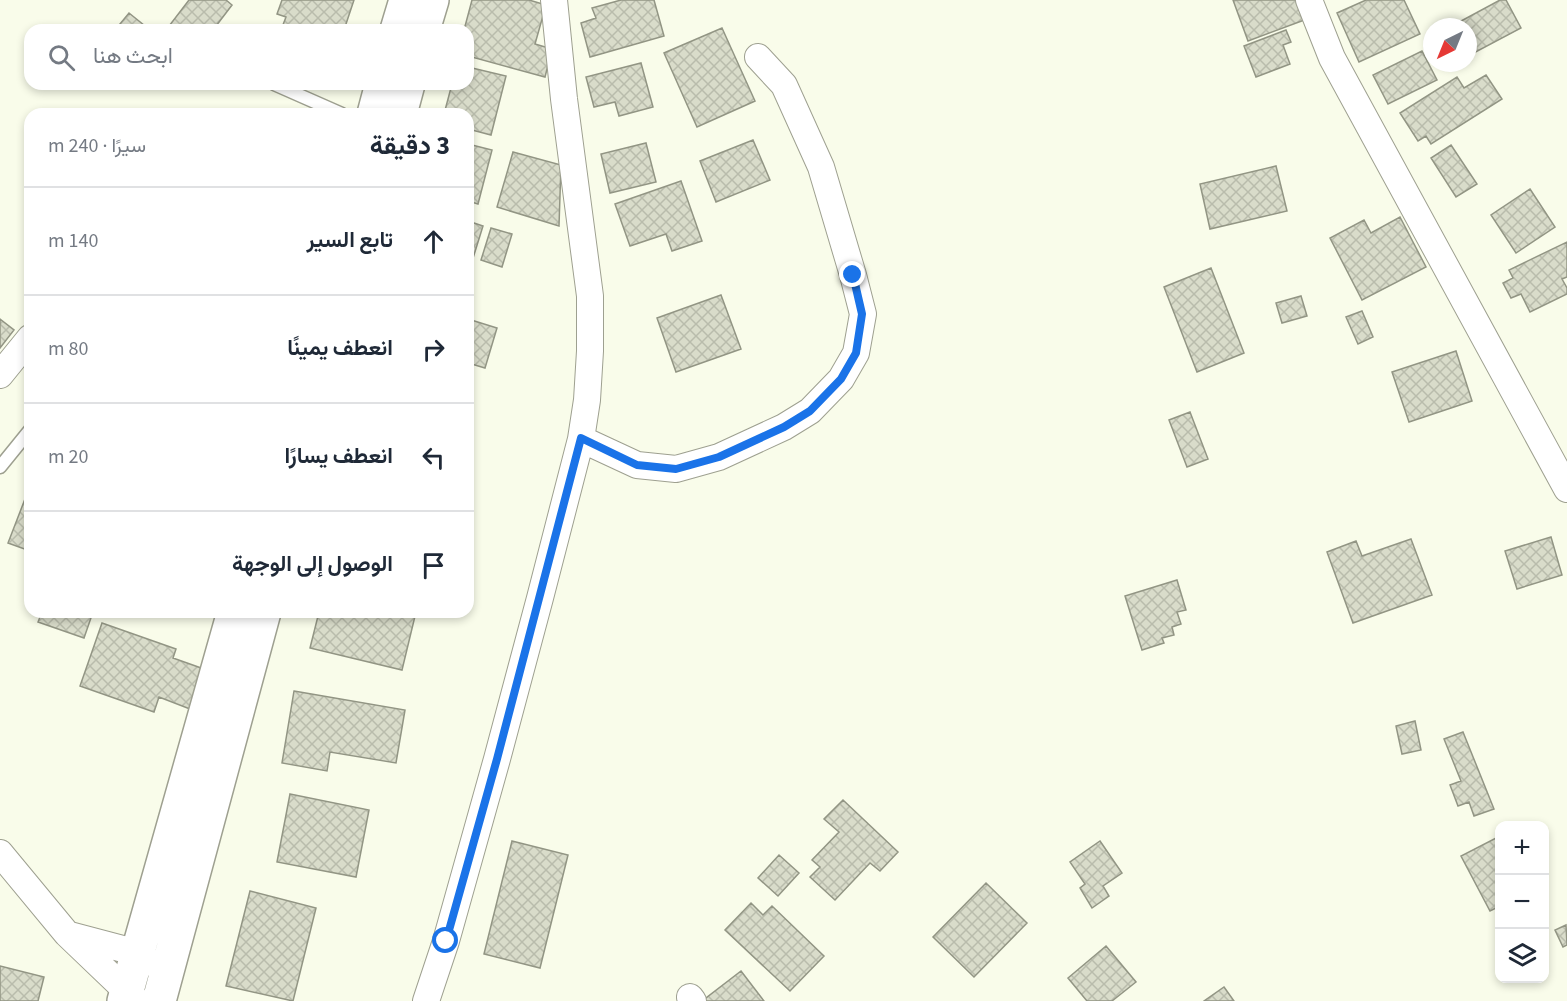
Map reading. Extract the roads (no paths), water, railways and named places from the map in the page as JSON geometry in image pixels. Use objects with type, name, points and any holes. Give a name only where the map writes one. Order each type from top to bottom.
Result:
[{"type":"main road","points":[[399,24],[406,0]]},
{"type":"main road","points":[[425,24],[432,0]]},
{"type":"main road","points":[[376,108],[380,90]]},
{"type":"main road","points":[[402,108],[406,90]]},
{"type":"main road","points":[[129,998],[138,953],[232,618]]},
{"type":"main road","points":[[162,987],[262,618]]},
{"type":"street","points":[[426,1001],[446,941],[497,759],[581,438],[591,351],[590,296],[564,99],[554,0]]},
{"type":"street","points":[[1309,0],[1332,58],[1567,489]]},
{"type":"street","points":[[581,438],[637,465],[676,469],[719,457],[784,427],[810,411],[841,379],[856,353],[862,314],[853,275],[821,167],[784,85],[758,57]]},
{"type":"street","points":[[0,375],[24,345]]},
{"type":"street","points":[[0,853],[67,934],[129,998]]},
{"type":"street","points":[[67,934],[138,953],[162,987]]},
{"type":"lane","points":[[288,90],[328,108]]},
{"type":"lane","points":[[0,467],[24,437]]}]
